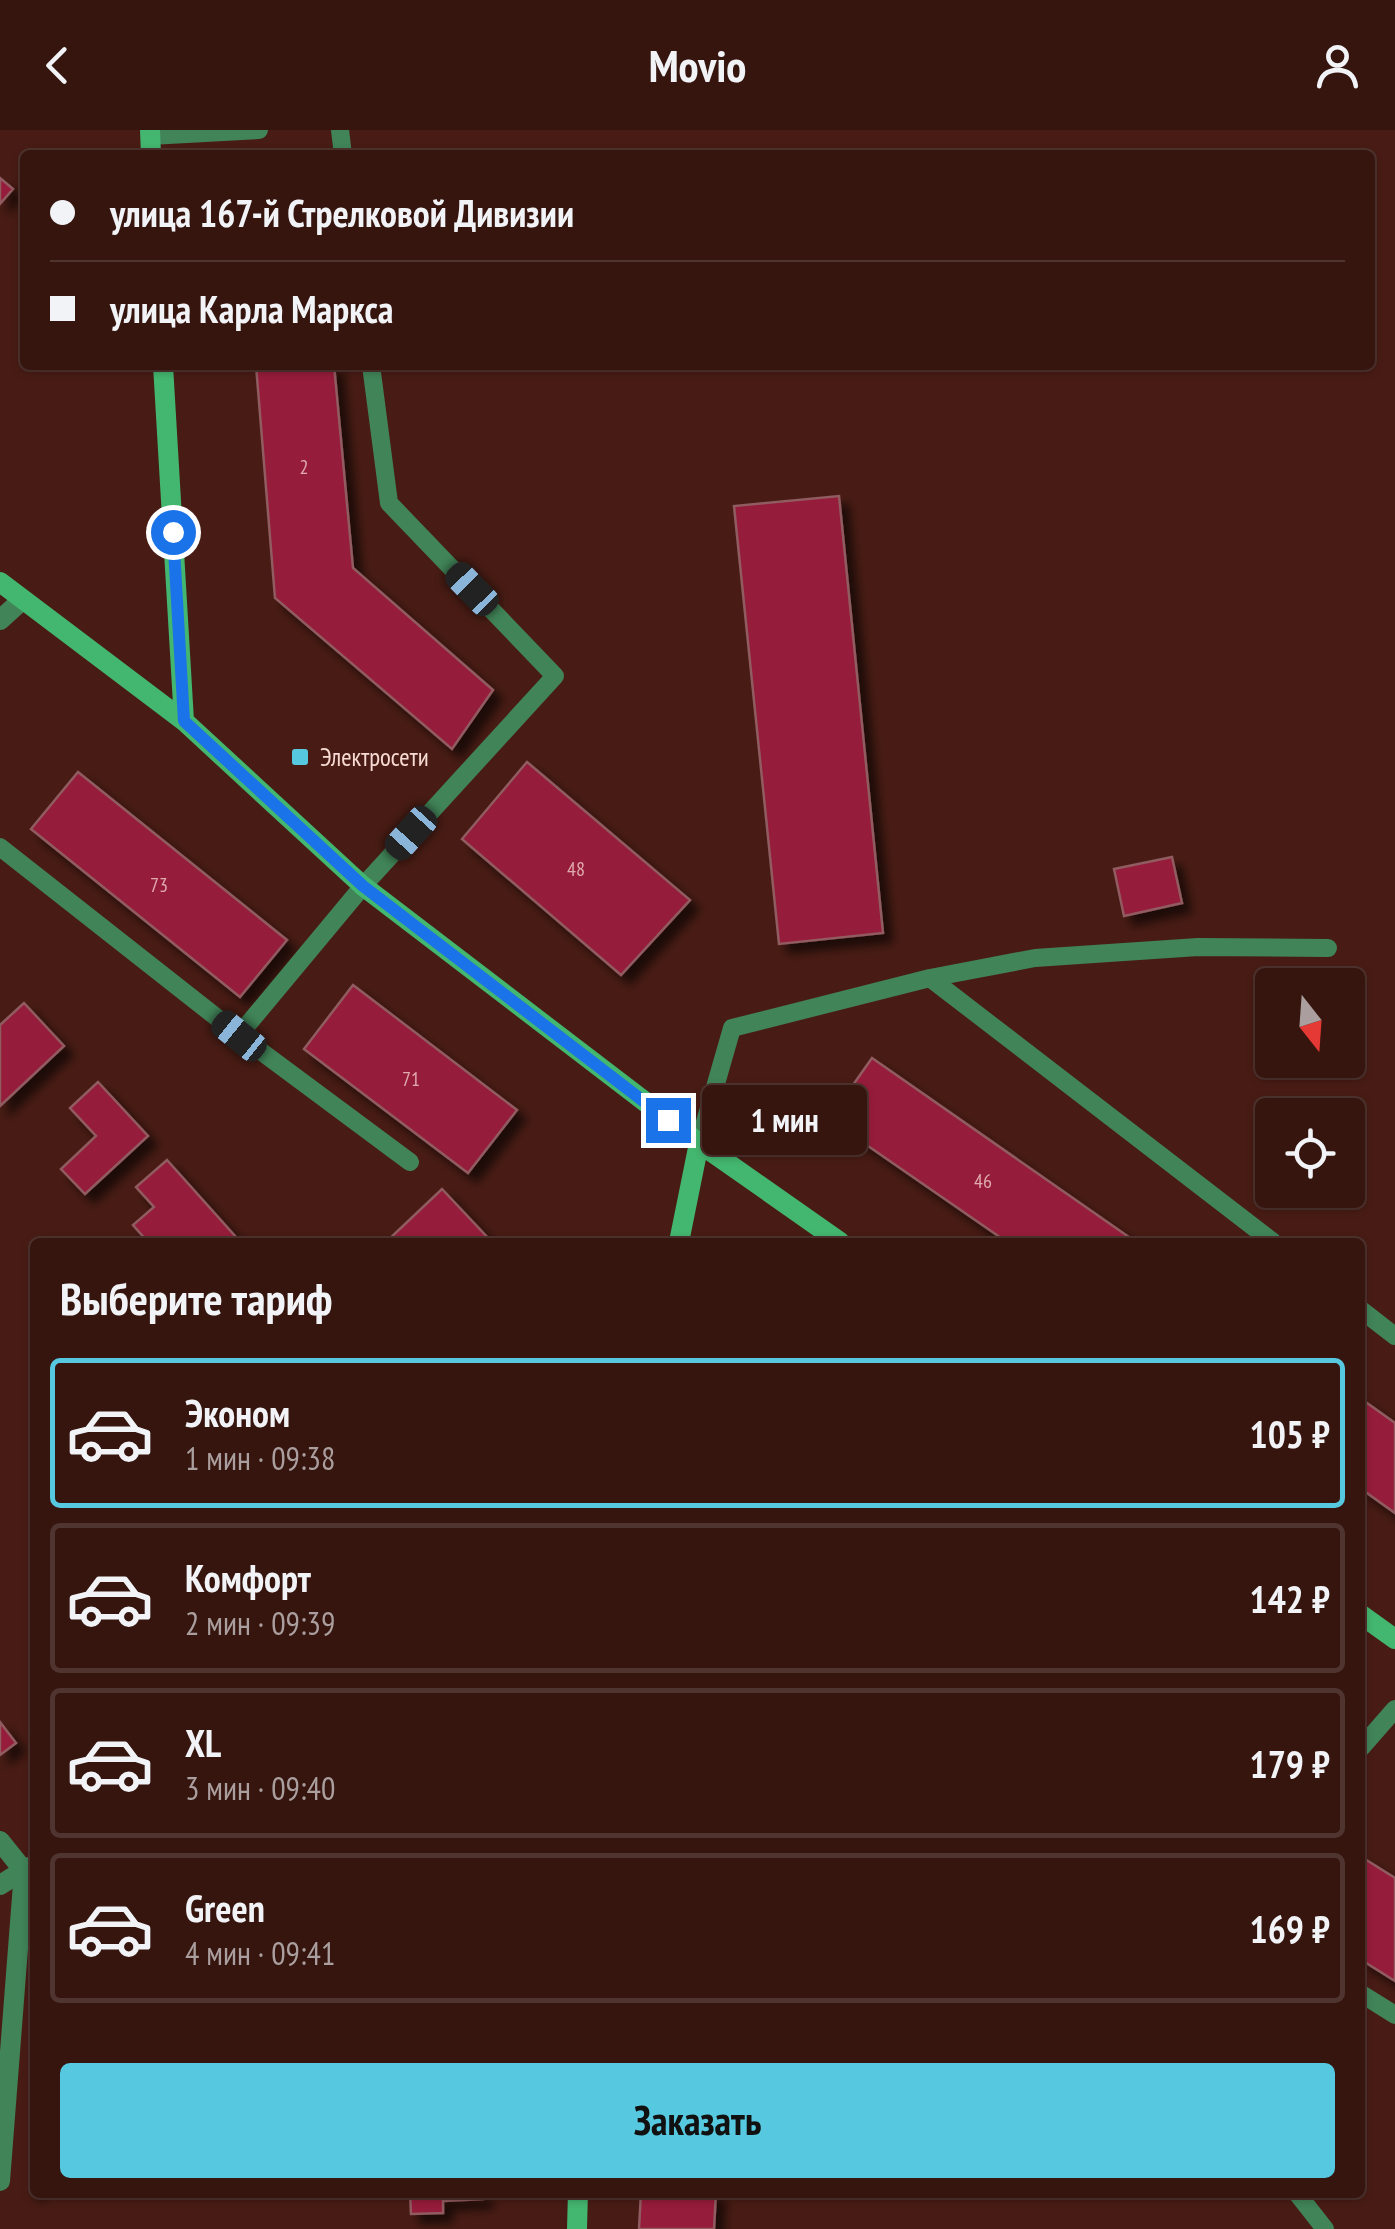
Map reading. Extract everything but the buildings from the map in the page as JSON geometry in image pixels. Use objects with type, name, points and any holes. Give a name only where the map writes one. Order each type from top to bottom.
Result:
[{"type":"street","points":[[164,370],[184,721]]},
{"type":"street","points":[[0,582],[184,721],[363,886],[699,1143],[834,1238]]},
{"type":"street","points":[[0,620],[21,600]]},
{"type":"street","points":[[681,1238],[699,1143]]},
{"type":"street","points":[[1365,1618],[1395,1639]]},
{"type":"street","points":[[0,1841],[29,1868]]},
{"type":"street","points":[[0,1885],[29,1868]]},
{"type":"street","points":[[0,2181],[29,1868]]},
{"type":"street","points":[[576,2229],[578,2198]]},
{"type":"lane","points":[[150,140],[259,130]]},
{"type":"lane","points":[[239,1036],[363,886],[555,676],[389,503],[372,370]]},
{"type":"lane","points":[[0,847],[239,1036],[410,1162]]},
{"type":"lane","points":[[699,1143],[732,1028],[930,978],[1034,958],[1198,947],[1328,948]]},
{"type":"lane","points":[[930,978],[1268,1238]]},
{"type":"lane","points":[[1365,1313],[1395,1336]]},
{"type":"lane","points":[[1365,1742],[1395,1709]]},
{"type":"lane","points":[[1365,1996],[1395,2015]]},
{"type":"lane","points":[[1301,2198],[1325,2229]]},
{"type":"place","name":"Электросети","points":[[300,757]]},
{"type":"route","points":[[173,532],[184,721],[363,886],[668,1120]]}]
